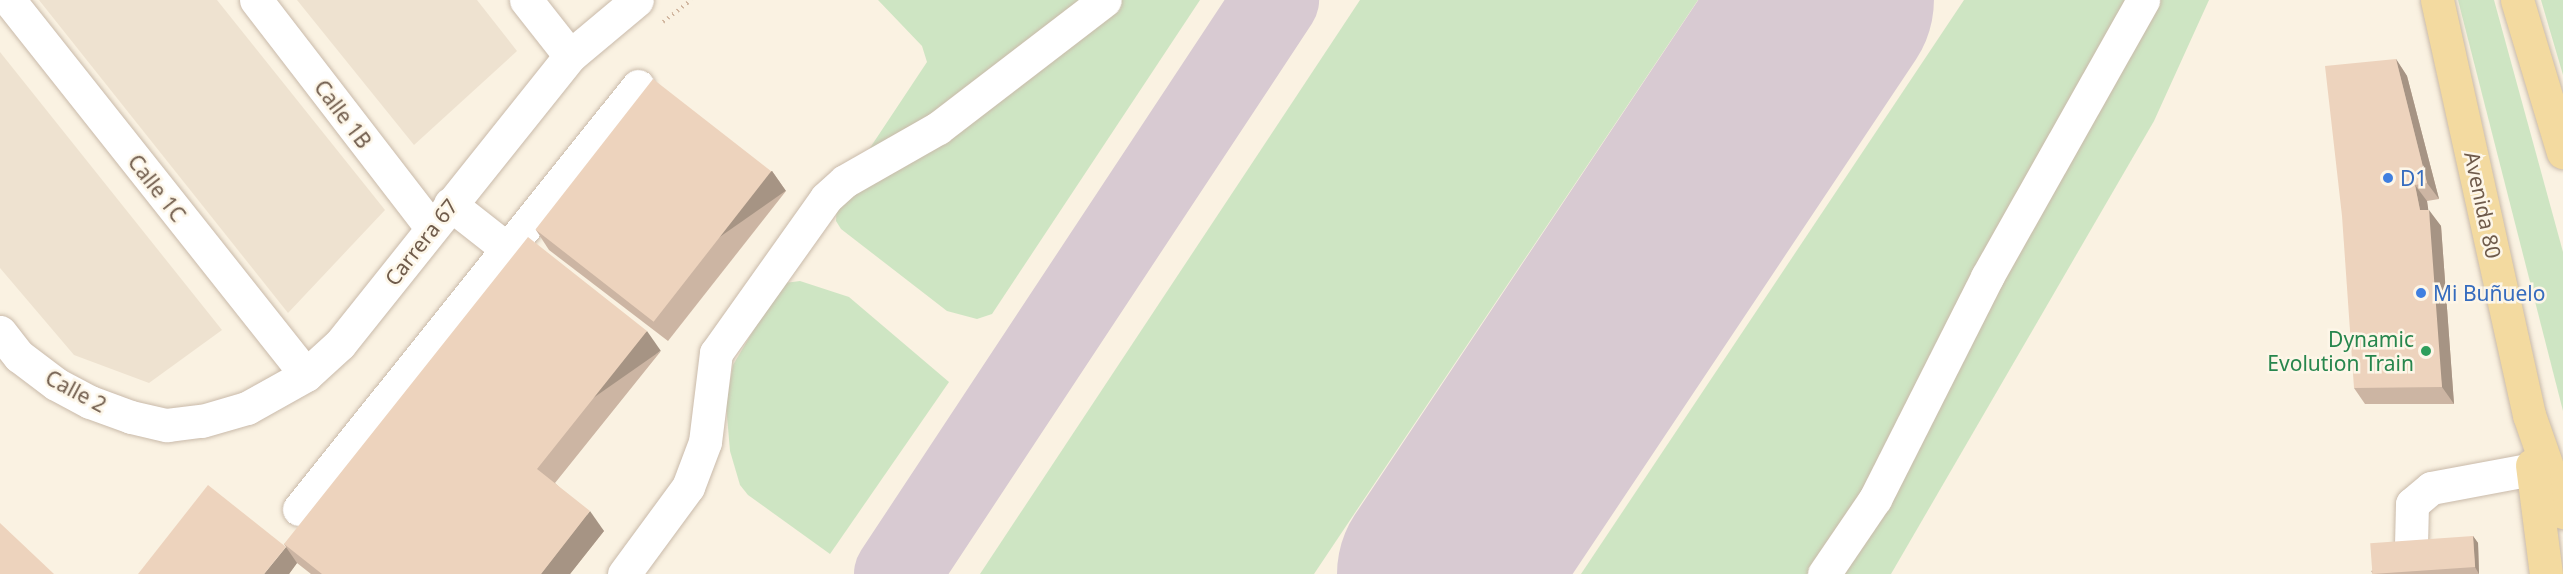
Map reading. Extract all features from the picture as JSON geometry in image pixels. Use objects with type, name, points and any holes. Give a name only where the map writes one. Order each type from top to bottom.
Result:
[{"type":"main road","name":"Avenida 80","points":[[2437,0],[2529,415],[2563,512]]},
{"type":"main road","points":[[2517,0],[2563,152]]},
{"type":"main road","points":[[2529,415],[2546,574]]},
{"type":"street","name":"Calle 1C","points":[[9,0],[306,375]]},
{"type":"street","name":"Calle 1B","points":[[256,0],[441,216],[510,250]]},
{"type":"street","points":[[526,0],[570,56]]},
{"type":"street","name":"Carrera 67","points":[[167,425],[201,421],[247,408],[306,375],[340,345],[570,56],[637,0]]},
{"type":"street","points":[[624,574],[688,487],[705,442],[716,352],[826,198],[845,182],[938,128],[1105,0]]},
{"type":"street","points":[[1824,574],[1875,499],[1992,267],[2144,0]]},
{"type":"street","points":[[299,509],[510,250],[638,86]]},
{"type":"street","name":"Calle 2","points":[[0,332],[19,356],[56,384],[90,402],[167,425]]},
{"type":"street","points":[[2411,545],[2412,504],[2431,488],[2533,469]]},
{"type":"shaded area","points":[[39,0],[217,0],[385,210],[288,313]]},
{"type":"shaded area","points":[[297,0],[477,0],[517,51],[414,145]]},
{"type":"shaded area","points":[[0,52],[222,330],[149,383],[74,355],[0,268]]},
{"type":"green space","points":[[878,0],[1090,0],[856,169],[927,62],[922,46]]},
{"type":"green space","points":[[1110,0],[1200,0],[992,314],[977,319],[947,311],[841,229],[836,221],[837,202]]},
{"type":"green space","points":[[1360,0],[1698,0],[1314,574],[980,574]]},
{"type":"green space","points":[[1964,0],[2137,0],[1816,574],[1581,574]]},
{"type":"green space","points":[[2150,0],[2209,0],[2154,121],[1891,574],[1832,574]]},
{"type":"green space","points":[[2458,0],[2494,0],[2563,252],[2563,411]]},
{"type":"green space","points":[[2541,0],[2563,0],[2563,75]]},
{"type":"green space","points":[[800,281],[849,297],[949,382],[830,554],[748,495],[740,485],[730,451],[726,404],[733,365],[777,290],[785,283]]},
{"type":"building","points":[[2396,59],[2427,183],[2415,185],[2420,210],[2429,210],[2442,387],[2354,388],[2342,216],[2325,66]]},
{"type":"building","points":[[653,79],[771,171],[654,322],[535,230]]},
{"type":"building","points":[[528,237],[647,331],[537,469],[590,511],[541,574],[322,574],[284,544]]},
{"type":"building","points":[[208,485],[286,547],[264,574],[138,574]]},
{"type":"building","points":[[0,523],[54,574],[0,574]]},
{"type":"building","points":[[2473,536],[2475,567],[2372,574],[2370,543]]},
{"type":"taxiway","points":[[897,574],[1276,0]]},
{"type":"runway","points":[[1444,574],[1827,0]]},
{"type":"place","name":"D1","points":[[2388,178]]},
{"type":"place","name":"Mi Buñuelo","points":[[2421,293]]},
{"type":"place","name":"Dynamic Evolution Train","points":[[2426,351]]}]
